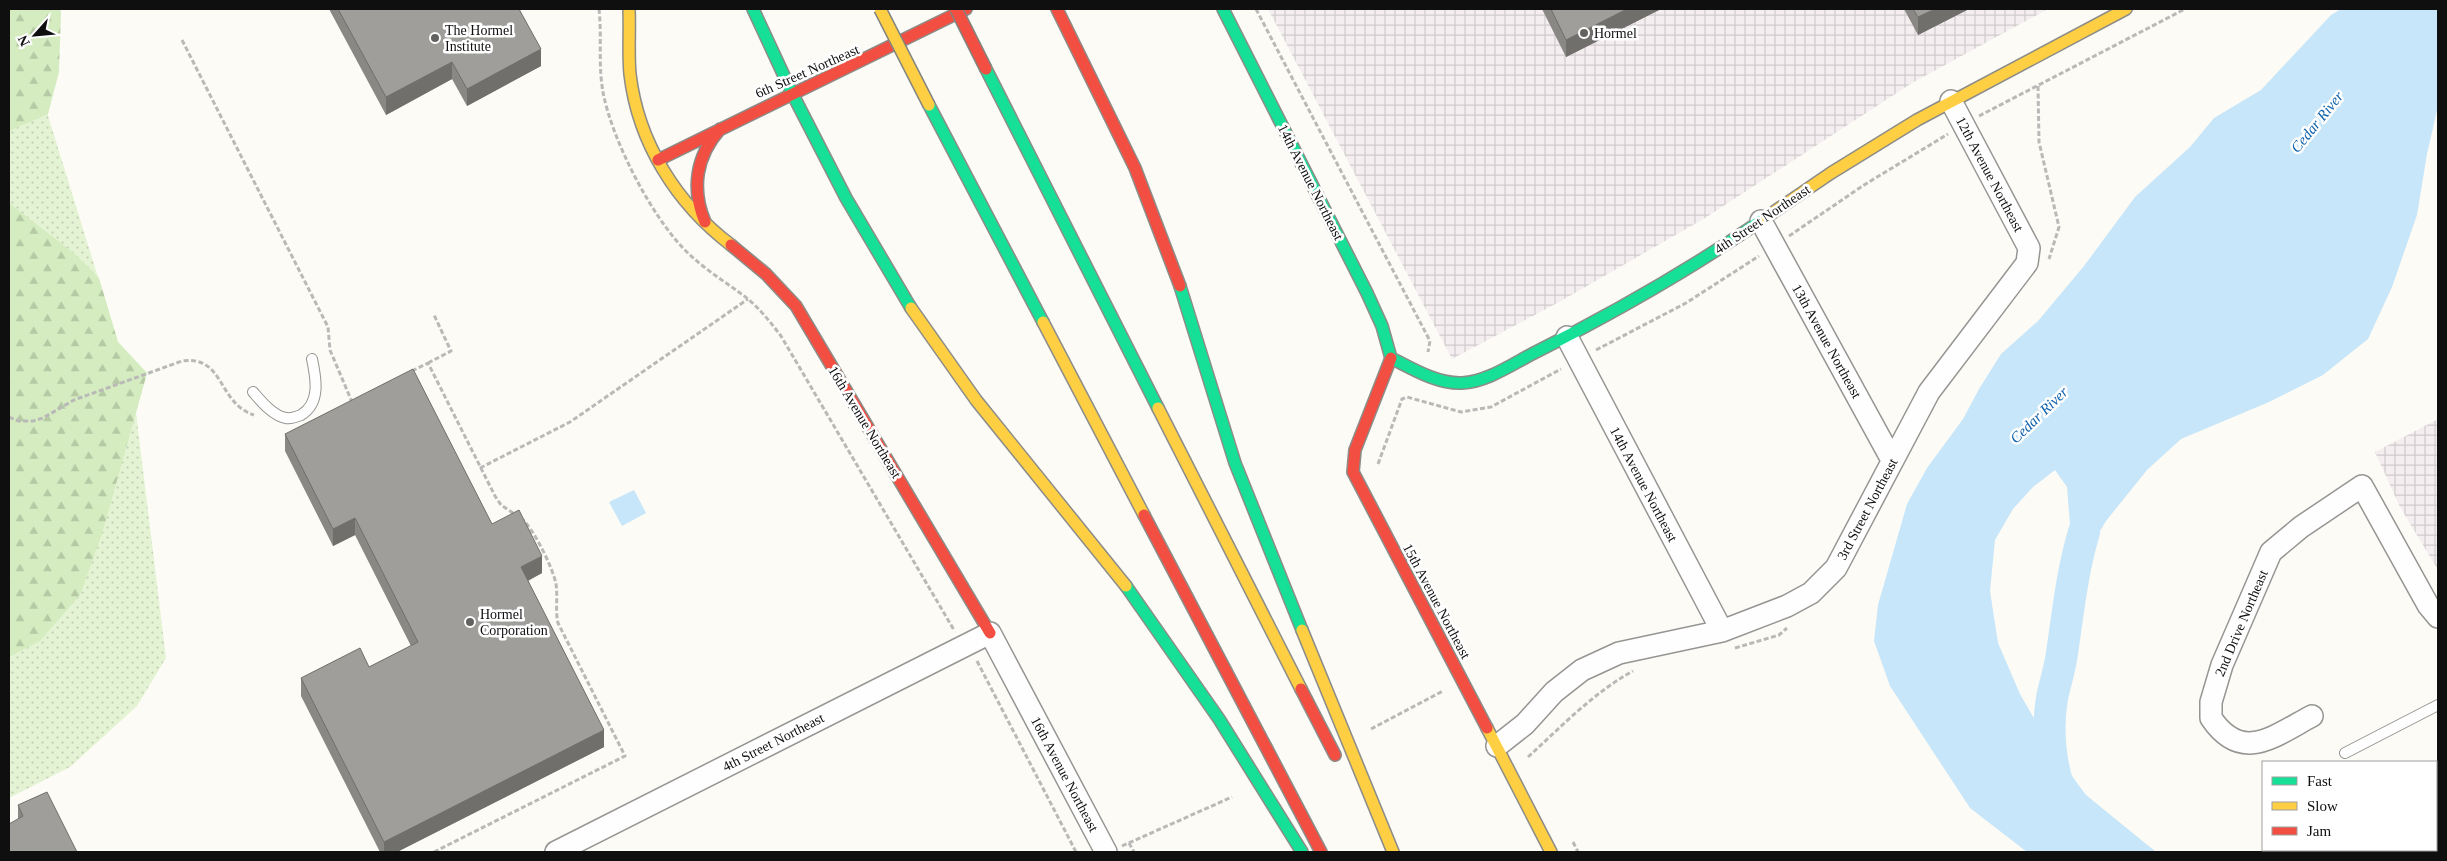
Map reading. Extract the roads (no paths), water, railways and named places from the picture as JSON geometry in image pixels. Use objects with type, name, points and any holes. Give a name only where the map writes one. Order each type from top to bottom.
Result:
[{"type":"main road","name":"16th Avenue Northeast","points":[[629,9],[629,61],[633,95],[646,133],[658,160],[690,209],[707,226],[775,280],[796,306],[990,632]]},
{"type":"main road","points":[[754,9],[792,93],[846,198],[912,310],[976,400],[1136,598],[1219,719],[1302,852]]},
{"type":"main road","points":[[880,9],[1321,852]]},
{"type":"main road","points":[[956,9],[1339,764]]},
{"type":"main road","name":"6th Street Northeast","points":[[658,160],[724,125],[870,59],[966,9]]},
{"type":"main road","points":[[1057,9],[1118,129],[1158,223],[1228,444],[1247,497],[1392,852]]},
{"type":"main road","name":"14th Avenue Northeast","points":[[1224,9],[1367,293],[1382,326],[1391,358]]},
{"type":"main road","name":"4th Street Northeast","points":[[1391,358],[1429,377],[1462,384],[1489,376],[1567,337],[1652,290],[1762,222],[1831,173],[1951,101],[2126,9]]},
{"type":"main road","points":[[707,226],[698,202],[698,171],[706,146],[724,125]]},
{"type":"main road","name":"15th Avenue Northeast","points":[[1391,358],[1355,450],[1353,472],[1358,485],[1497,746],[1551,852]]},
{"type":"main road","points":[[1362,808],[1385,852]]},
{"type":"street","name":"12th Avenue Northeast","points":[[1951,101],[2029,248]]},
{"type":"street","name":"13th Avenue Northeast","points":[[1762,222],[1892,460]]},
{"type":"street","name":"3rd Street Northeast","points":[[1497,746],[1525,724],[1554,692],[1582,670],[1620,653],[1727,640],[1810,593],[1836,568],[1929,392],[2026,263],[2029,248]]},
{"type":"street","name":"14th Avenue Northeast","points":[[1567,337],[1727,640]]},
{"type":"street","name":"2nd Drive Northeast","points":[[2312,716],[2263,741],[2245,743],[2228,738],[2210,718],[2211,702],[2222,665],[2271,552],[2301,527],[2362,486],[2428,605],[2438,617]]},
{"type":"street","name":"4th Street Northeast","points":[[556,852],[990,632]]},
{"type":"street","name":"16th Avenue Northeast","points":[[990,632],[1106,852]]},
{"type":"lane","points":[[253,392],[278,415],[286,419],[303,413],[311,405],[316,394],[316,377],[312,359]]},
{"type":"lane","points":[[2345,753],[2438,705]]},
{"type":"water","points":[[2341,9],[2438,9],[2438,106],[2427,154],[2417,215],[2392,287],[2368,339],[2323,375],[2269,402],[2181,439],[2147,470],[2106,521],[2074,575],[2067,487],[2055,470],[2033,487],[2013,509],[1995,540],[1990,591],[1998,643],[2020,694],[2050,746],[2086,795],[2156,852],[2027,852],[1970,808],[1890,686],[1874,641],[1878,605],[1907,504],[1927,468],[1963,419],[2001,354],[2038,321],[2084,266],[2135,197],[2190,147],[2214,118],[2261,90],[2331,15]]},
{"type":"water","points":[[634,490],[646,513],[622,526],[609,502]]},
{"type":"waterway","name":"Cedar River","points":[[2059,789],[2053,767],[2050,744],[2050,709],[2061,659],[2073,577],[2084,532]]},
{"type":"place","name":"Hormel","points":[[1584,33]]},
{"type":"place","name":"The Hormel Institute","points":[[435,38]]},
{"type":"place","name":"Hormel Corporation","points":[[470,622]]}]
